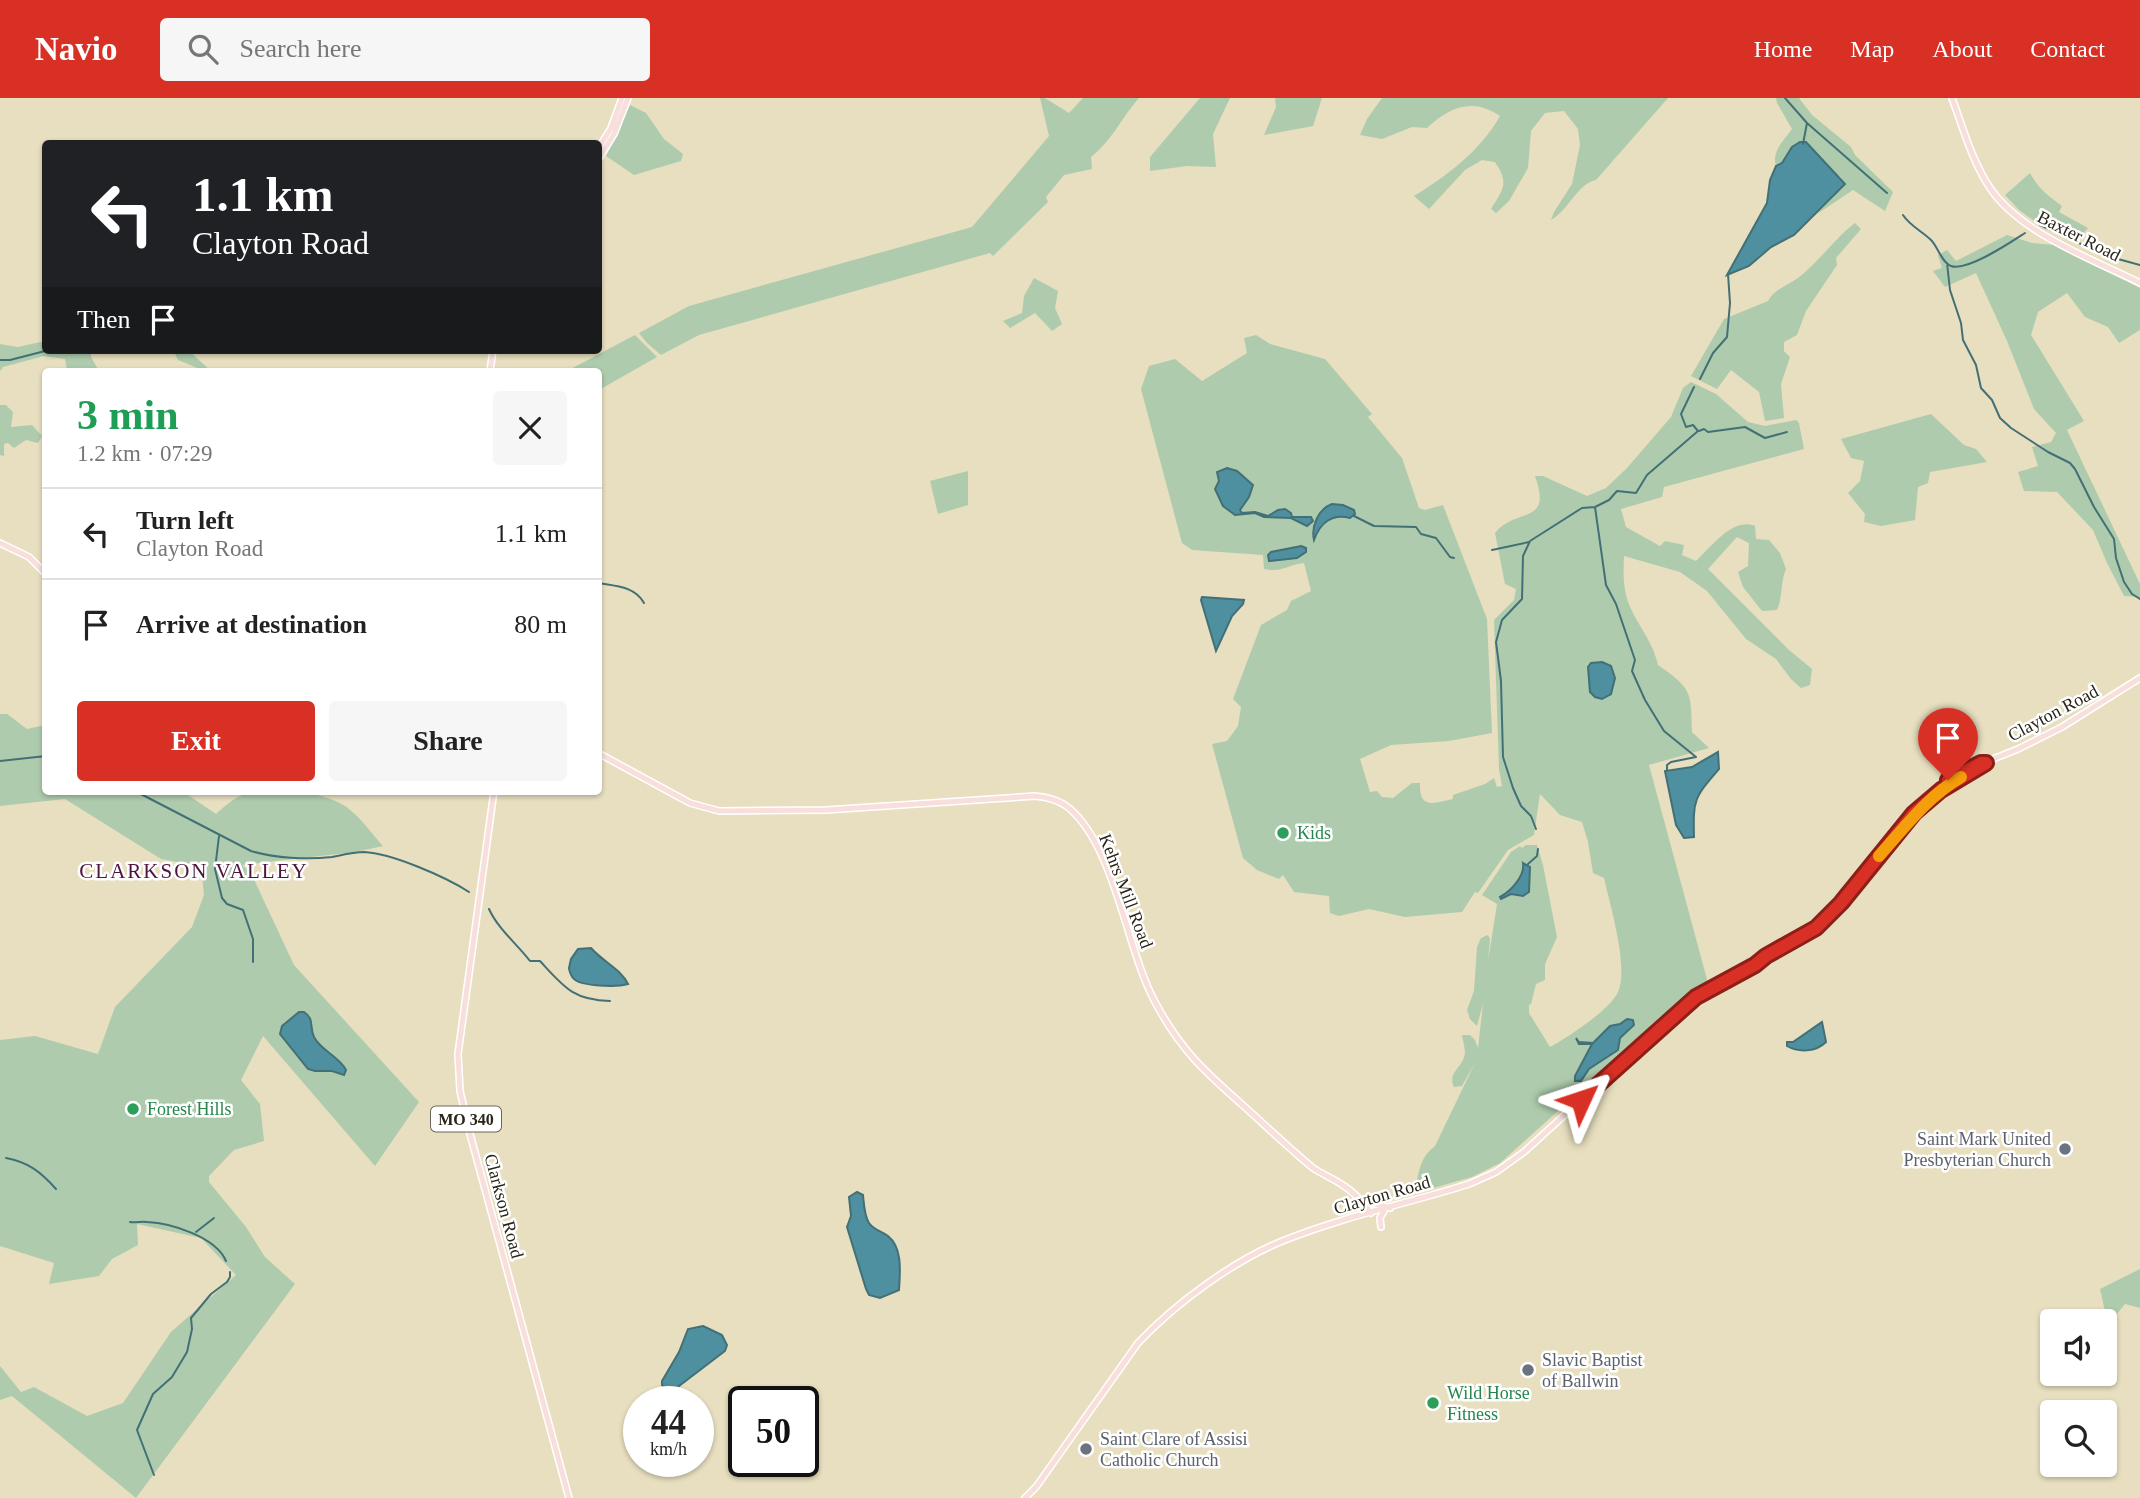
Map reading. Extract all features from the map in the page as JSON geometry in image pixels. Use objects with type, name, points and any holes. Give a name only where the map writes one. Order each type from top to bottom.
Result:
[{"type":"main road","points":[[602,143],[611,128],[622,98]]},
{"type":"main road","points":[[602,154],[614,134],[628,98]]},
{"type":"main road","name":"Baxter Road","points":[[1952,98],[1977,165],[2005,206],[2031,228],[2140,283]]},
{"type":"main road","points":[[0,543],[23,554],[42,571]]},
{"type":"main road","name":"Clayton Road","points":[[1025,1498],[1043,1477],[1130,1352],[1155,1326],[1208,1285],[1246,1258],[1293,1237],[1475,1182],[1508,1165],[1689,1002],[1816,928],[1914,813],[1941,790],[1986,763],[2062,727],[2140,680]]},
{"type":"main road","name":"Kehrs Mill Road","points":[[602,755],[690,803],[719,811],[826,810],[1035,796],[1047,797],[1065,805],[1082,822],[1094,843],[1115,893],[1143,977],[1155,1003],[1182,1046],[1207,1074],[1290,1148],[1316,1170],[1343,1185],[1371,1213]]},
{"type":"main road","name":"Clarkson Road","points":[[493,795],[459,1037],[459,1082],[466,1120],[569,1498]]},
{"type":"main road","points":[[1358,1198],[1370,1204],[1390,1208]]},
{"type":"main road","points":[[1352,1219],[1360,1209],[1358,1198]]},
{"type":"main road","points":[[1381,1227],[1381,1215],[1390,1208]]},
{"type":"green space","points":[[1040,98],[1045,98],[1069,113],[1083,98],[1139,98],[1106,143],[1091,157],[1092,169],[1064,175],[1046,197],[1048,202],[993,256],[990,253],[699,335],[661,355],[639,333],[689,306],[972,227],[1049,136]]},
{"type":"green space","points":[[1200,98],[1230,98],[1213,134],[1216,167],[1187,166],[1150,171],[1150,157]]},
{"type":"green space","points":[[1275,98],[1322,98],[1313,126],[1264,135],[1276,107]]},
{"type":"green space","points":[[1382,98],[1668,98],[1596,180],[1583,187],[1551,220],[1572,184],[1580,145],[1578,129],[1564,111],[1545,113],[1531,131],[1528,168],[1509,201],[1496,213],[1491,209],[1502,190],[1502,175],[1495,162],[1482,160],[1465,170],[1429,209],[1414,196],[1439,180],[1473,151],[1500,116],[1481,107],[1462,107],[1445,114],[1427,128],[1412,127],[1382,139],[1360,135],[1367,119]]},
{"type":"green space","points":[[1776,98],[1799,98],[1812,115],[1851,147],[1855,155],[1893,192],[1885,211],[1853,190],[1817,214],[1845,184],[1798,143],[1782,163],[1776,166],[1777,151],[1792,129]]},
{"type":"green space","points":[[630,105],[646,113],[664,139],[683,154],[681,161],[634,175],[606,156]]},
{"type":"green space","points":[[2030,173],[2041,188],[2062,206],[2059,212],[2088,228],[2081,236],[2075,233],[2077,239],[2040,219],[2037,223],[2005,195]]},
{"type":"green space","points":[[1855,223],[1861,229],[1836,258],[1837,265],[1806,311],[1797,335],[1784,342],[1784,351],[1790,357],[1781,384],[1784,418],[1765,421],[1759,392],[1731,370],[1717,389],[1691,376],[1724,319],[1768,301],[1777,291],[1806,272]]},
{"type":"green space","points":[[2007,235],[2032,243],[2055,245],[2140,288],[2140,330],[2119,343],[2108,327],[2085,317],[2067,293],[2038,312],[2031,335],[2084,421],[2067,430],[2140,584],[2140,597],[2124,596],[2093,530],[2057,492],[2024,491],[2018,472],[2038,466],[2032,447],[2051,442],[2056,433],[2034,409],[1976,273],[1945,287],[1933,271],[1942,268],[1938,255],[1947,250],[1956,261]]},
{"type":"green space","points":[[1034,278],[1058,291],[1055,308],[1062,324],[1052,331],[1035,313],[1010,328],[1003,321],[1022,313],[1024,296]]},
{"type":"green space","points":[[635,335],[657,357],[602,388],[602,368],[573,368]]},
{"type":"green space","points":[[1256,335],[1270,344],[1325,359],[1372,414],[1368,417],[1402,458],[1419,508],[1425,510],[1443,505],[1487,619],[1492,733],[1449,741],[1391,745],[1360,759],[1370,792],[1377,791],[1382,797],[1393,798],[1412,783],[1420,783],[1422,797],[1429,803],[1453,799],[1453,795],[1494,778],[1497,787],[1502,786],[1499,769],[1494,620],[1514,600],[1516,589],[1505,584],[1495,533],[1503,525],[1536,509],[1539,492],[1535,476],[1543,476],[1587,496],[1606,488],[1671,417],[1683,388],[1691,382],[1716,394],[1748,422],[1765,426],[1796,420],[1799,423],[1804,449],[1664,487],[1662,497],[1621,509],[1626,527],[1660,546],[1665,541],[1684,545],[1682,555],[1696,561],[1731,529],[1747,524],[1755,526],[1756,539],[1769,540],[1780,553],[1786,569],[1777,610],[1762,611],[1743,587],[1738,572],[1748,566],[1749,543],[1737,537],[1708,569],[1789,650],[1812,669],[1810,685],[1801,688],[1776,659],[1746,639],[1707,591],[1680,572],[1624,556],[1624,584],[1629,605],[1658,665],[1678,680],[1687,692],[1690,699],[1692,732],[1709,748],[1649,765],[1708,983],[1683,999],[1500,1163],[1472,1177],[1423,1191],[1417,1180],[1421,1165],[1435,1146],[1475,1063],[1462,1086],[1454,1087],[1452,1077],[1465,1053],[1462,1035],[1470,1035],[1478,1048],[1483,1004],[1477,1026],[1470,1019],[1467,1010],[1474,991],[1477,947],[1481,938],[1488,935],[1488,961],[1497,904],[1482,895],[1511,852],[1520,846],[1522,848],[1526,845],[1537,845],[1543,865],[1557,937],[1545,964],[1545,980],[1536,984],[1529,1013],[1550,1047],[1598,1015],[1614,999],[1621,981],[1617,936],[1604,878],[1593,873],[1582,822],[1560,815],[1540,794],[1534,835],[1508,850],[1462,912],[1405,917],[1369,909],[1339,916],[1330,913],[1329,896],[1294,892],[1283,875],[1279,879],[1257,870],[1243,858],[1212,744],[1227,741],[1238,726],[1241,707],[1233,699],[1261,625],[1287,610],[1291,601],[1311,591],[1304,563],[1270,570],[1264,569],[1263,555],[1192,550],[1182,543],[1141,389],[1149,366],[1175,359],[1202,381],[1247,353],[1244,338]]},
{"type":"green space","points":[[42,342],[42,354],[91,354],[97,368],[66,368],[65,359],[44,356],[3,367],[0,371],[0,344],[18,347]]},
{"type":"green space","points":[[175,354],[192,354],[208,368],[198,368],[178,360]]},
{"type":"green space","points":[[0,405],[6,405],[13,412],[11,427],[32,425],[42,436],[38,443],[26,440],[14,448],[8,443],[4,444],[4,456],[0,455]]},
{"type":"green space","points":[[1931,414],[1964,445],[1976,449],[1987,462],[1930,472],[1928,483],[1918,487],[1915,520],[1881,526],[1864,522],[1865,514],[1848,493],[1860,481],[1864,461],[1851,458],[1841,439]]},
{"type":"green space","points":[[968,471],[968,505],[938,514],[930,481]]},
{"type":"green space","points":[[0,714],[7,714],[27,729],[42,726],[42,795],[188,795],[216,814],[242,795],[316,795],[349,809],[383,846],[355,852],[242,865],[251,873],[294,965],[419,1102],[375,1166],[263,1036],[241,1080],[260,1104],[264,1141],[234,1150],[209,1176],[209,1182],[246,1227],[265,1257],[295,1284],[136,1498],[12,1396],[0,1400],[0,1366],[21,1392],[34,1387],[87,1416],[123,1403],[171,1332],[236,1275],[201,1238],[137,1224],[138,1245],[112,1259],[99,1276],[49,1284],[54,1263],[0,1246],[0,1040],[35,1036],[98,1054],[115,1007],[192,927],[204,895],[201,866],[161,859],[65,799],[0,806]]},
{"type":"green space","points":[[2140,1269],[2140,1308],[2125,1304],[2117,1314],[2117,1309],[2104,1309],[2100,1289]]},
{"type":"water","points":[[1806,142],[1845,184],[1794,235],[1771,247],[1749,266],[1727,275],[1767,203],[1770,180],[1776,166],[1782,163],[1792,147]]},
{"type":"water","points":[[1227,468],[1237,471],[1253,485],[1240,510],[1242,513],[1255,512],[1268,516],[1285,509],[1292,517],[1311,517],[1313,521],[1307,526],[1291,518],[1264,517],[1255,513],[1235,515],[1223,506],[1215,489],[1219,481],[1217,472]]},
{"type":"water","points":[[1343,505],[1354,510],[1355,514],[1350,518],[1332,518],[1323,524],[1314,540],[1317,519],[1327,506]]},
{"type":"water","points":[[1301,546],[1306,548],[1306,552],[1297,558],[1269,561],[1268,555],[1271,552]]},
{"type":"water","points":[[1202,597],[1244,600],[1232,616],[1216,651],[1201,600]]},
{"type":"water","points":[[1602,662],[1611,666],[1615,678],[1611,694],[1602,699],[1590,692],[1588,667],[1591,663]]},
{"type":"water","points":[[1718,752],[1719,769],[1700,793],[1695,806],[1694,837],[1684,838],[1676,825],[1665,771],[1692,767]]},
{"type":"water","points":[[1523,863],[1530,867],[1529,892],[1523,896],[1511,894],[1501,899],[1520,878]]},
{"type":"water","points":[[591,948],[621,974],[628,984],[591,985],[573,978],[569,969],[571,959],[578,949]]},
{"type":"water","points":[[299,1012],[304,1012],[309,1017],[314,1037],[343,1065],[346,1070],[344,1075],[308,1069],[280,1034],[282,1026]]},
{"type":"water","points":[[1627,1019],[1633,1020],[1634,1025],[1620,1038],[1618,1050],[1589,1069],[1581,1081],[1575,1081],[1592,1044],[1579,1044],[1576,1038],[1579,1042],[1593,1043],[1610,1026]]},
{"type":"water","points":[[1822,1022],[1826,1042],[1822,1045],[1807,1050],[1787,1046],[1787,1042],[1793,1042]]},
{"type":"water","points":[[857,1192],[863,1195],[869,1223],[893,1241],[898,1254],[899,1290],[880,1298],[869,1295],[866,1289],[847,1227],[851,1216],[849,1197]]},
{"type":"water","points":[[703,1326],[722,1335],[727,1345],[725,1351],[679,1386],[663,1386],[662,1381],[679,1352],[688,1329]]},
{"type":"waterway","points":[[1785,98],[1807,123],[1803,144]]},
{"type":"waterway","points":[[1807,123],[1887,193]]},
{"type":"waterway","points":[[1903,215],[1931,240],[1945,262],[1951,266],[1958,267],[1978,261],[2025,233]]},
{"type":"waterway","points":[[2040,225],[2107,256],[2140,265]]},
{"type":"waterway","points":[[1947,263],[1950,290],[1961,323],[1963,340],[1976,365],[1981,388],[1992,400],[2000,418],[2011,428],[2070,463],[2075,469],[2114,539],[2116,558],[2124,582],[2132,594],[2140,599]]},
{"type":"waterway","points":[[1700,379],[1713,353],[1727,337],[1730,303],[1728,274]]},
{"type":"waterway","points":[[0,360],[42,352]]},
{"type":"waterway","points":[[1536,829],[1531,816],[1521,806],[1503,757],[1501,681],[1496,642],[1502,620],[1522,599],[1523,556],[1530,541],[1582,508],[1595,507],[1609,500],[1617,491],[1636,493],[1647,475],[1698,431],[1693,425],[1686,427],[1681,414],[1694,387]]},
{"type":"waterway","points":[[1699,431],[1745,427],[1765,438],[1787,432]]},
{"type":"waterway","points":[[1595,507],[1606,585],[1616,604],[1635,660],[1632,671],[1645,700],[1664,731],[1696,757],[1671,762],[1667,765],[1667,770]]},
{"type":"waterway","points":[[1354,516],[1374,526],[1416,527],[1421,534],[1436,538],[1450,557],[1454,558]]},
{"type":"waterway","points":[[1492,550],[1529,542]]},
{"type":"waterway","points":[[602,584],[630,590],[644,603]]},
{"type":"waterway","points":[[0,761],[42,756]]},
{"type":"waterway","points":[[143,795],[251,851],[301,858],[375,853],[418,867],[469,892]]},
{"type":"waterway","points":[[219,836],[215,869],[222,898],[227,904],[243,910],[253,939],[253,962]]},
{"type":"waterway","points":[[1528,864],[1537,856],[1538,849]]},
{"type":"waterway","points":[[489,909],[530,961],[540,961],[563,985],[578,995],[610,1001]]},
{"type":"waterway","points":[[6,1158],[34,1169],[56,1189]]},
{"type":"waterway","points":[[196,1232],[214,1218]]},
{"type":"waterway","points":[[130,1222],[157,1223],[180,1228],[213,1245],[226,1261]]},
{"type":"waterway","points":[[154,1475],[137,1430],[153,1394],[172,1377],[187,1352],[192,1329],[191,1318],[211,1294],[227,1282],[230,1272]]},
{"type":"slow traffic","points":[[1879,856],[1914,813],[1961,777]]},
{"type":"place","name":"Kids","points":[[1283,833]]},
{"type":"place","name":"Forest Hills","points":[[133,1109]]},
{"type":"place","name":"Saint Mark United Presbyterian Church","points":[[2065,1149]]},
{"type":"place","name":"Slavic Baptist of Ballwin","points":[[1528,1370]]},
{"type":"place","name":"Wild Horse Fitness","points":[[1433,1403]]},
{"type":"place","name":"Saint Clare of Assisi Catholic Church","points":[[1086,1449]]},
{"type":"district","name":"CLARKSON VALLEY","points":[[194,871]]},
{"type":"route","points":[[1581,1100],[1696,997],[1763,961],[1766,956],[1816,928],[1841,903],[1914,813],[1941,790],[1986,763],[1948,780]]}]
